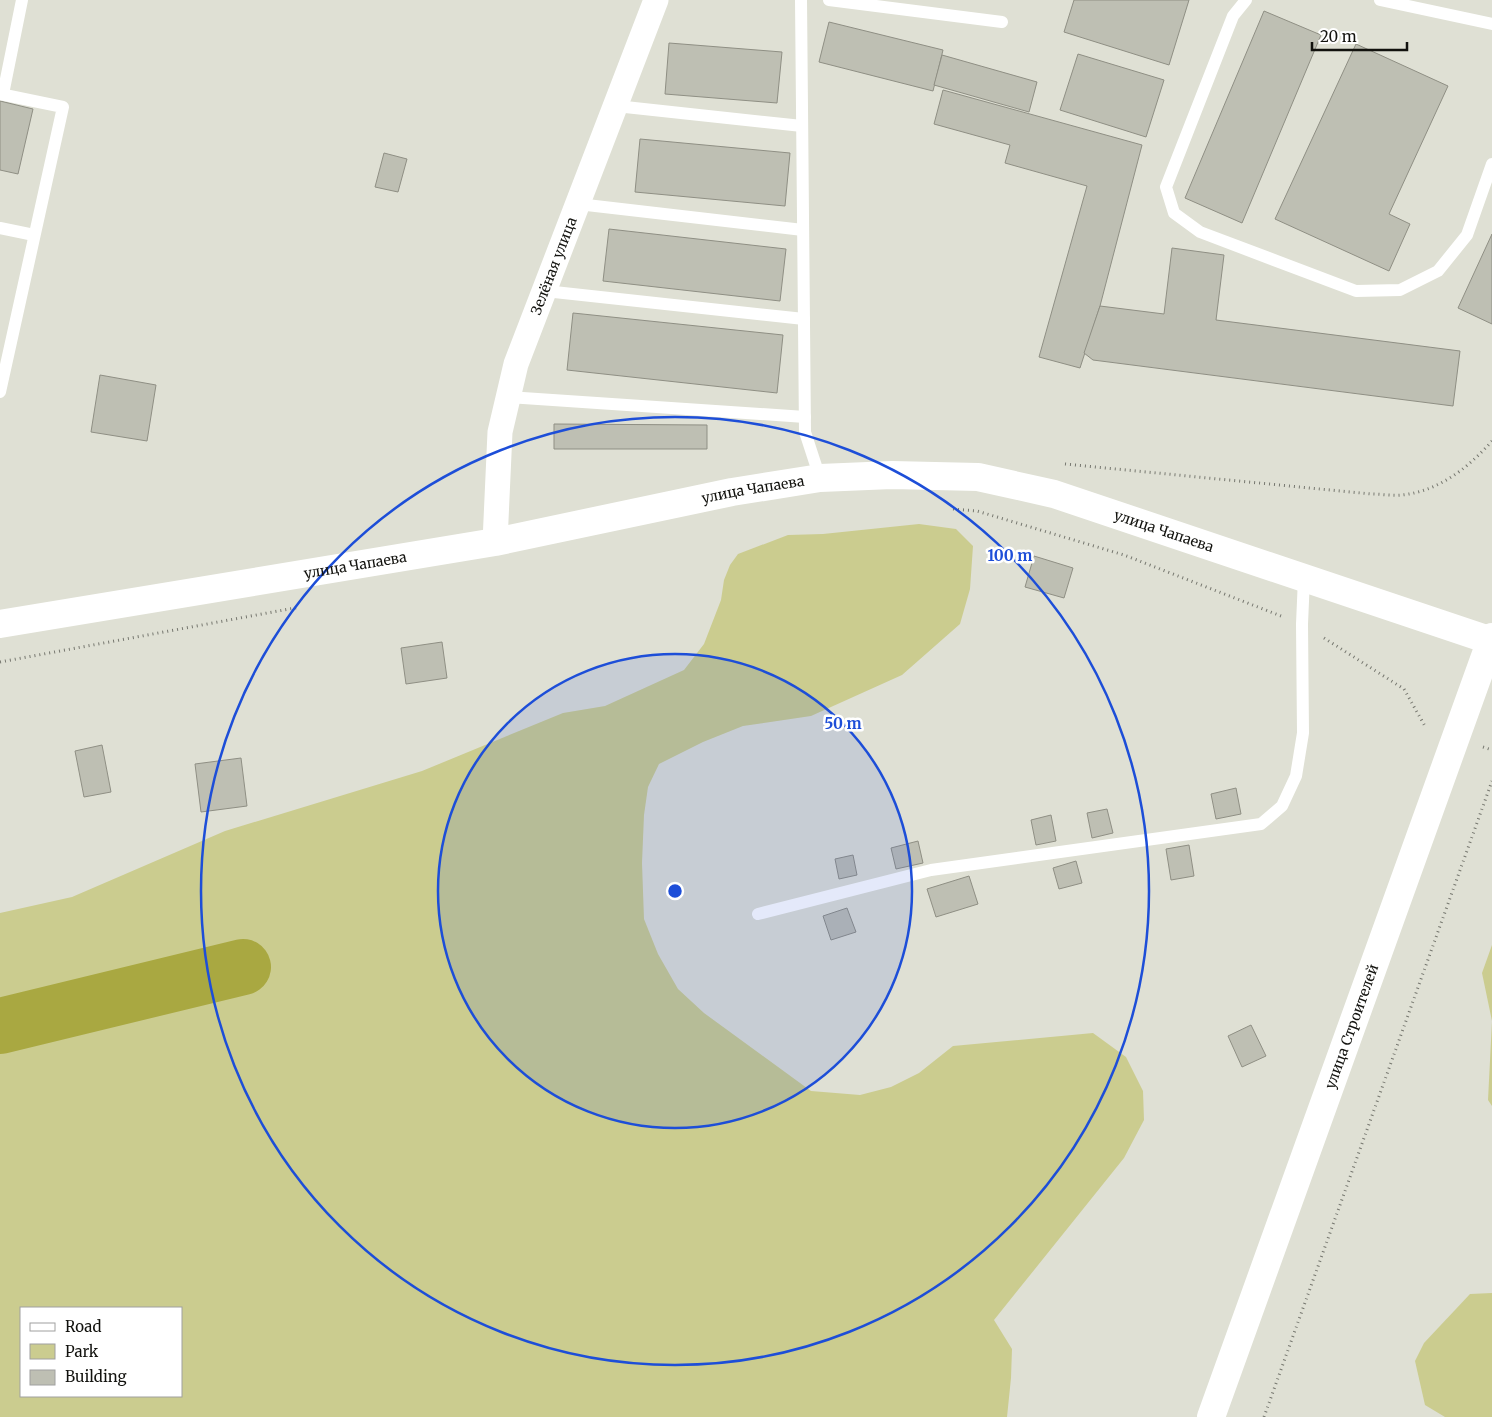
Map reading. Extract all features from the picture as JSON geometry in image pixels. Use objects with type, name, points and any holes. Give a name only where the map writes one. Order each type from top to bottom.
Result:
[{"type":"street","name":"Зелёная улица","points":[[495,542],[500,432],[516,364],[656,0]]},
{"type":"street","name":"улица Чапаева","points":[[0,624],[495,542],[732,492],[820,478],[892,475],[978,477],[1054,494],[1492,639]]},
{"type":"street","name":"улица Строителей","points":[[1211,1417],[1492,639]]},
{"type":"lane","points":[[0,392],[63,107],[1,94],[22,0]]},
{"type":"lane","points":[[801,0],[805,432],[820,478]]},
{"type":"lane","points":[[830,0],[1002,22]]},
{"type":"lane","points":[[1246,0],[1233,16],[1166,187],[1174,213],[1200,232],[1356,291],[1400,290],[1438,271],[1467,235],[1492,164]]},
{"type":"lane","points":[[1380,0],[1492,24]]},
{"type":"lane","points":[[616,106],[802,126]]},
{"type":"lane","points":[[578,204],[803,230]]},
{"type":"lane","points":[[0,228],[34,235]]},
{"type":"lane","points":[[545,291],[804,319]]},
{"type":"lane","points":[[508,397],[805,417]]},
{"type":"lane","points":[[758,914],[931,870],[1261,824],[1282,806],[1296,776],[1303,733],[1302,624],[1304,578]]},
{"type":"path","points":[[948,509],[977,511],[1124,555],[1302,624],[1404,689],[1426,728]]},
{"type":"path","points":[[0,662],[308,606]]},
{"type":"path","points":[[1264,1417],[1492,781]]},
{"type":"green space","points":[[919,524],[956,529],[973,546],[970,589],[960,624],[902,675],[811,716],[743,726],[703,742],[659,764],[648,787],[644,815],[642,863],[644,919],[658,954],[678,989],[704,1013],[811,1091],[860,1095],[891,1087],[919,1073],[953,1046],[1093,1033],[1126,1057],[1143,1091],[1144,1120],[1124,1158],[994,1320],[1012,1349],[1007,1417],[0,1417],[0,913],[72,897],[225,831],[422,771],[563,713],[605,706],[684,670],[704,644],[721,600],[724,580],[730,565],[738,554],[788,535],[823,534]]},
{"type":"green space","points":[[1492,945],[1492,1021],[1482,973]]},
{"type":"green space","points":[[1492,1021],[1492,1106],[1488,1100]]},
{"type":"green space","points":[[1492,1293],[1492,1417],[1445,1417],[1425,1405],[1415,1361],[1424,1343],[1470,1294]]},
{"type":"building","points":[[1074,0],[1189,0],[1169,65],[1064,32]]},
{"type":"building","points":[[1264,11],[1321,35],[1242,223],[1185,198]]},
{"type":"building","points":[[829,22],[943,50],[933,91],[819,62]]},
{"type":"building","points":[[669,43],[782,52],[777,103],[665,94]]},
{"type":"building","points":[[1356,44],[1448,86],[1389,214],[1410,224],[1389,271],[1275,219]]},
{"type":"building","points":[[1078,54],[1164,80],[1146,137],[1060,110]]},
{"type":"building","points":[[942,55],[1037,82],[1029,112],[934,85]]},
{"type":"building","points":[[943,90],[1142,145],[1100,306],[1080,368],[1039,357],[1087,186],[1005,163],[1010,145],[934,124]]},
{"type":"building","points":[[0,101],[33,109],[18,174],[0,170]]},
{"type":"building","points":[[640,139],[790,153],[785,206],[635,192]]},
{"type":"building","points":[[384,153],[407,159],[398,192],[375,187]]},
{"type":"building","points":[[609,229],[786,249],[780,301],[603,281]]},
{"type":"building","points":[[1492,234],[1492,324],[1458,308]]},
{"type":"building","points":[[1172,248],[1224,255],[1216,320],[1460,351],[1453,406],[1093,360],[1084,353],[1100,306],[1164,314]]},
{"type":"building","points":[[573,313],[783,335],[777,393],[567,370]]},
{"type":"building","points":[[100,375],[156,385],[147,441],[91,432]]},
{"type":"building","points":[[554,424],[707,425],[707,449],[554,449]]},
{"type":"building","points":[[1034,556],[1073,568],[1064,598],[1025,587]]},
{"type":"building","points":[[442,642],[447,678],[406,684],[401,648]]},
{"type":"building","points":[[102,745],[111,792],[84,797],[75,751]]},
{"type":"building","points":[[241,758],[247,806],[201,812],[195,764]]},
{"type":"building","points":[[1236,788],[1241,814],[1216,819],[1211,794]]},
{"type":"building","points":[[1107,809],[1113,833],[1092,838],[1087,813]]},
{"type":"building","points":[[1051,815],[1056,841],[1036,845],[1031,820]]},
{"type":"building","points":[[918,841],[923,863],[896,869],[891,848]]},
{"type":"building","points":[[1189,845],[1194,876],[1171,880],[1166,849]]},
{"type":"building","points":[[853,855],[857,875],[839,879],[835,859]]},
{"type":"building","points":[[1076,861],[1082,883],[1059,889],[1053,868]]},
{"type":"building","points":[[969,876],[978,904],[936,917],[927,889]]},
{"type":"building","points":[[847,908],[856,932],[831,940],[823,916]]},
{"type":"building","points":[[1251,1025],[1266,1056],[1242,1067],[1228,1036]]},
{"type":"waterway","points":[[0,1026],[243,967]]}]
